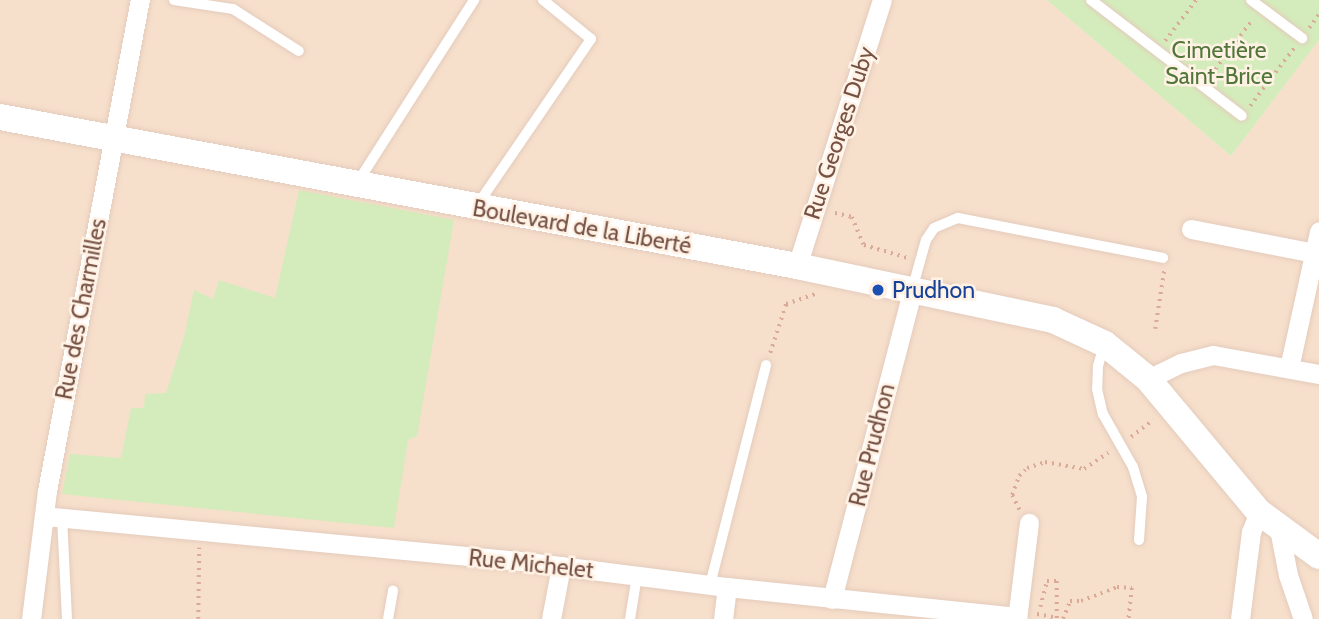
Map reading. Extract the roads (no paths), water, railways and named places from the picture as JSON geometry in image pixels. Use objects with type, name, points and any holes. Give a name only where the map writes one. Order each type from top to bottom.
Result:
[{"type":"main road","name":"Boulevard de la Liberté","points":[[0,117],[797,266],[1026,312],[1071,327],[1105,344],[1148,379],[1269,520],[1319,556]]},
{"type":"street","name":"Rue des Charmilles","points":[[32,619],[53,516],[114,140],[140,0]]},
{"type":"street","name":"Rue Georges Duby","points":[[797,266],[882,0]]},
{"type":"street","points":[[1191,229],[1314,253]]},
{"type":"street","points":[[1289,368],[1319,231]]},
{"type":"street","name":"Rue Prudhon","points":[[832,599],[912,290]]},
{"type":"street","points":[[1148,379],[1181,363],[1210,355],[1319,374]]},
{"type":"street","name":"Rue Michelet","points":[[53,516],[561,566],[1017,618]]},
{"type":"street","points":[[1240,619],[1251,532],[1269,520],[1304,619]]},
{"type":"street","points":[[1017,618],[1029,523]]},
{"type":"street","points":[[551,619],[561,566]]},
{"type":"street","points":[[719,586],[723,619]]},
{"type":"lane","points":[[174,0],[233,9],[299,51]]},
{"type":"lane","points":[[353,184],[363,176],[474,0]]},
{"type":"lane","points":[[475,207],[591,39],[544,0]]},
{"type":"lane","points":[[1091,0],[1242,116]]},
{"type":"lane","points":[[1251,0],[1302,38]]},
{"type":"lane","points":[[912,290],[920,261],[934,228],[958,218],[1163,258]]},
{"type":"lane","points":[[1105,344],[1098,366],[1097,389],[1103,414],[1124,442],[1142,496],[1139,540]]},
{"type":"lane","points":[[719,586],[766,365]]},
{"type":"lane","points":[[53,516],[67,619]]},
{"type":"lane","points":[[630,619],[637,576]]},
{"type":"lane","points":[[388,619],[393,590]]},
{"type":"place","name":"Prudhon","points":[[878,290]]},
{"type":"park label","name":"Cimetière Saint-Brice","points":[[1219,63]]}]
